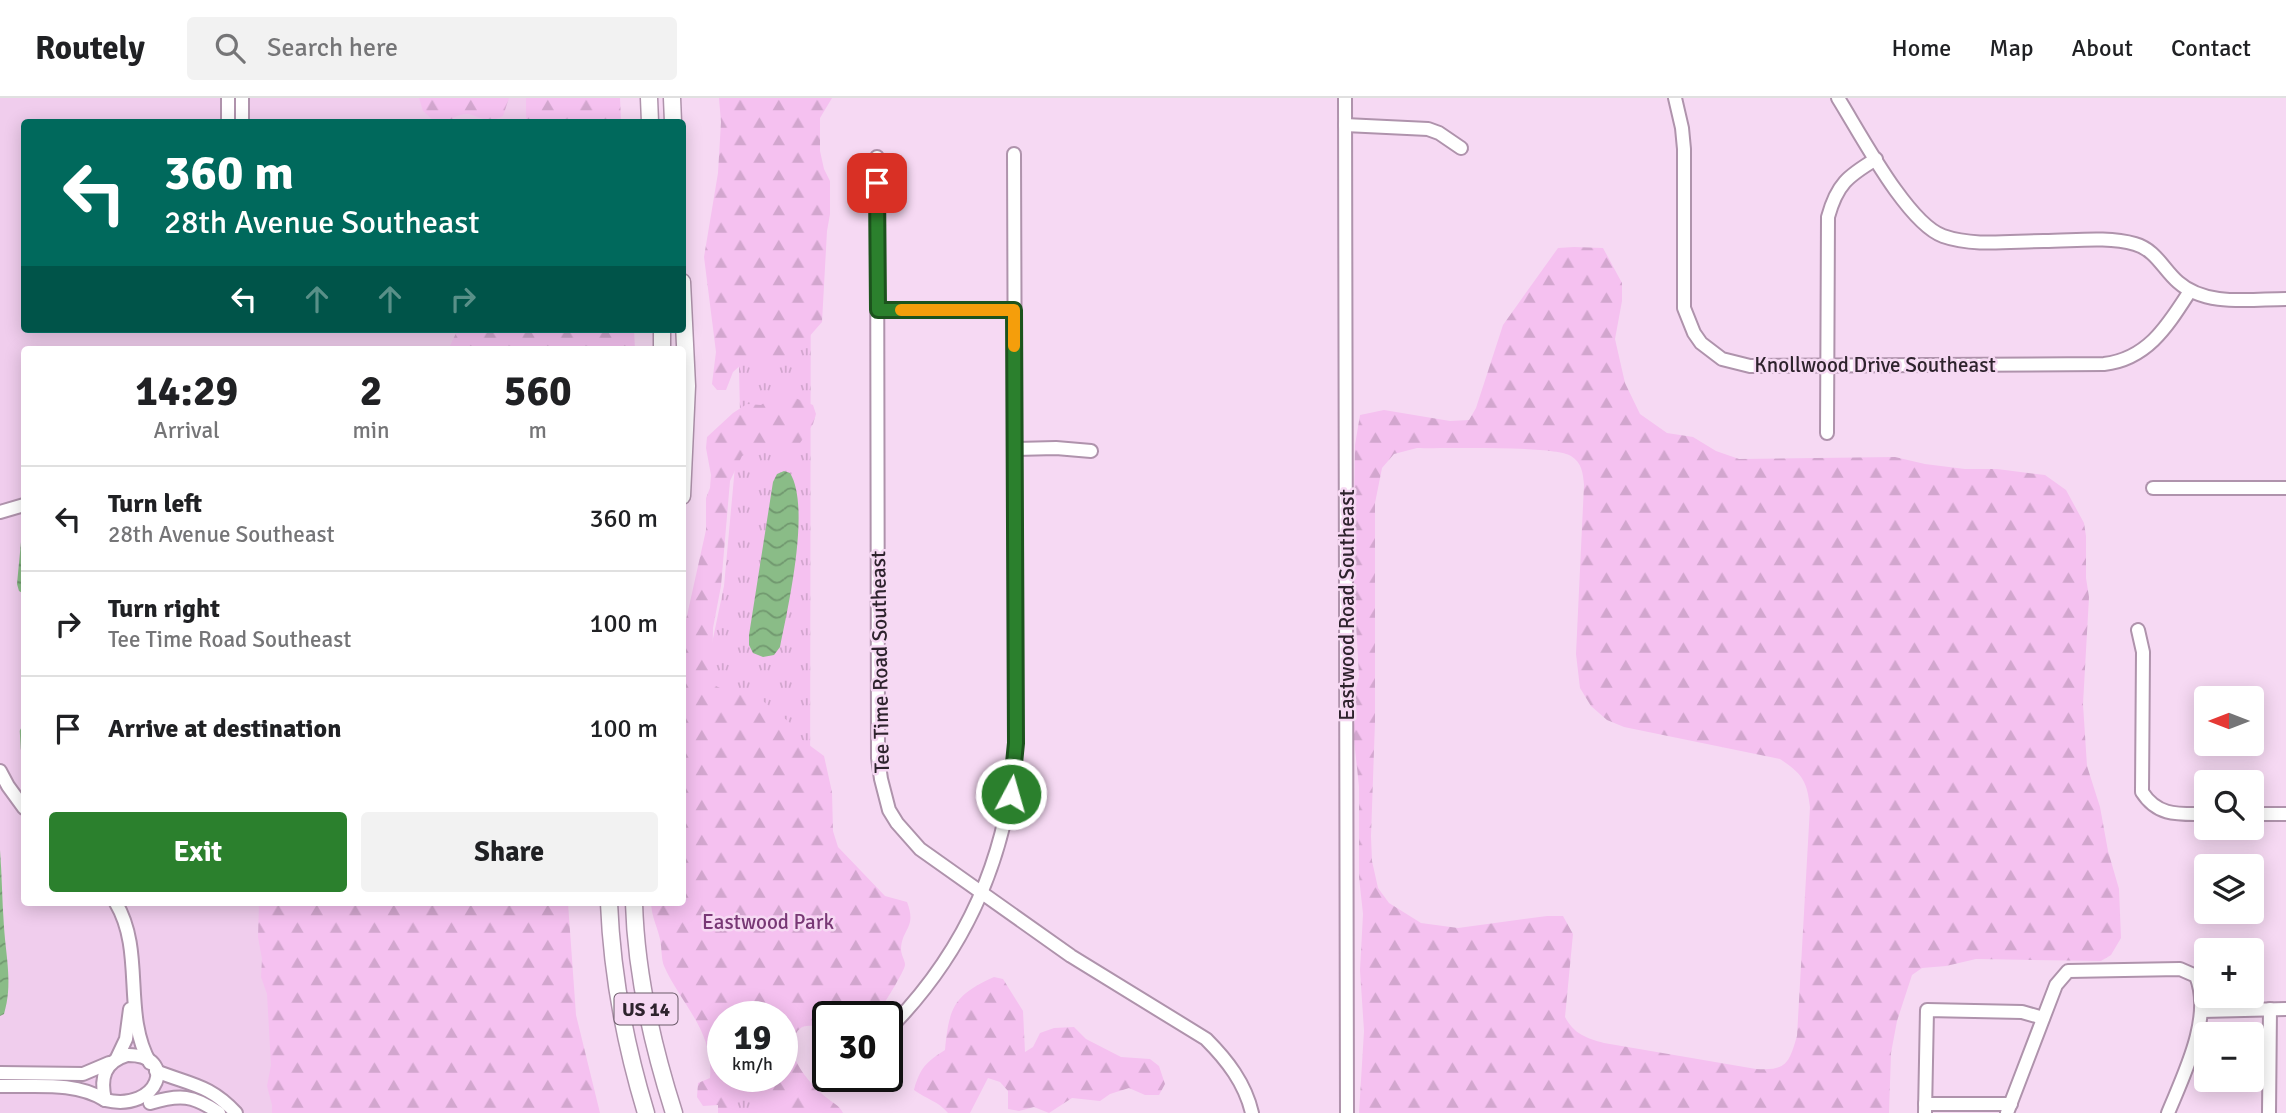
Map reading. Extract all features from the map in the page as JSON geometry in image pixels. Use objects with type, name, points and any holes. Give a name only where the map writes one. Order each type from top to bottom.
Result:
[{"type":"main road","points":[[649,98],[650,119]]},
{"type":"main road","points":[[672,98],[673,119]]},
{"type":"main road","points":[[686,390],[686,433]]},
{"type":"main road","name":"US 14","points":[[609,906],[611,944],[621,1015],[627,1048],[646,1113]]},
{"type":"main road","name":"US 14","points":[[634,906],[643,994],[656,1055],[674,1113]]},
{"type":"street","points":[[228,98],[228,119]]},
{"type":"street","points":[[242,98],[242,119]]},
{"type":"street","name":"Eastwood Road Southeast","points":[[1345,98],[1347,1113]]},
{"type":"street","name":"Knollwood Drive Southeast","points":[[1675,98],[1684,149],[1684,308],[1693,333],[1722,359],[1736,364],[1827,367],[2120,362],[2135,355],[2164,331],[2190,291]]},
{"type":"street","points":[[1838,98],[1904,204],[1935,233],[1971,241],[2121,241],[2136,244],[2154,254],[2170,275],[2190,291],[2223,299],[2286,299]]},
{"type":"street","points":[[1345,125],[1428,129],[1461,148]]},
{"type":"street","points":[[903,1014],[932,982],[983,893],[1005,825],[1015,753],[1014,154]]},
{"type":"street","name":"Tee Time Road Southeast","points":[[877,157],[878,758],[889,810],[920,849],[1082,963],[1206,1039],[1235,1073],[1252,1113]]},
{"type":"street","points":[[1827,433],[1828,217],[1832,202],[1844,181],[1876,159]]},
{"type":"street","points":[[878,310],[1014,310]]},
{"type":"street","points":[[1014,449],[1091,451]]},
{"type":"street","points":[[2153,488],[2286,488]]},
{"type":"street","points":[[0,512],[21,506]]},
{"type":"street","points":[[2138,630],[2143,652],[2141,792],[2158,810],[2194,814]]},
{"type":"street","points":[[0,771],[21,804]]},
{"type":"street","points":[[2264,814],[2286,814]]},
{"type":"street","points":[[117,906],[125,925],[131,953],[138,1035],[142,1049],[153,1067],[158,1087],[150,1103]]},
{"type":"street","points":[[105,1100],[102,1079],[126,1039],[130,1012],[131,953]]},
{"type":"street","points":[[2043,1017],[2022,1012],[1927,1010],[1925,1109],[2009,1108],[2056,985],[2068,971],[2180,969],[2196,976],[2202,989],[2202,1011],[2189,1060],[2168,1113]]},
{"type":"street","points":[[2269,1113],[2270,1009]]},
{"type":"street","points":[[2202,1011],[2286,1009]]},
{"type":"street","points":[[0,1073],[83,1074],[113,1060],[132,1055],[142,1057],[153,1067],[205,1087],[223,1099],[236,1113]]},
{"type":"street","points":[[0,1086],[86,1090],[125,1111],[133,1111],[172,1096],[206,1104],[219,1113]]},
{"type":"shaded area","points":[[0,98],[533,98],[533,119],[21,119],[21,333],[477,333],[473,346],[21,346],[21,906],[292,906],[292,1113],[0,1113]]},
{"type":"green space","points":[[419,98],[509,98],[503,116],[495,119],[483,119],[467,114],[453,119],[432,119],[423,111]]},
{"type":"green space","points":[[526,98],[620,98],[621,119],[526,119]]},
{"type":"green space","points":[[719,98],[832,98],[820,118],[820,151],[830,181],[822,322],[801,346],[781,358],[743,363],[733,372],[726,390],[717,390],[712,384],[716,352],[704,257],[718,173],[721,122]]},
{"type":"green space","name":"Eastwood Park","points":[[811,98],[810,858],[795,1001],[707,1001],[694,934],[692,739],[724,586],[740,412],[737,282]]},
{"type":"green space","points":[[1558,248],[1603,248],[1622,283],[1622,301],[1615,339],[1625,383],[1640,414],[1667,433],[1693,437],[1716,451],[1739,459],[1895,457],[1965,469],[1997,469],[2045,475],[2066,490],[2084,523],[2089,597],[2083,704],[2087,766],[2100,807],[2108,851],[2119,889],[2121,938],[2111,955],[2101,961],[1976,959],[1922,968],[1912,975],[1897,1021],[1891,1053],[1889,1113],[1359,1113],[1364,1031],[1360,970],[1363,914],[1359,877],[1359,786],[1353,731],[1356,714],[1355,693],[1359,676],[1353,571],[1355,445],[1360,415],[1384,410],[1450,421],[1469,420],[1476,408],[1503,325]],"holes":[[[1417,448],[1543,450],[1575,459],[1581,469],[1584,485],[1576,654],[1580,688],[1591,706],[1607,720],[1624,727],[1780,759],[1802,778],[1810,807],[1797,1036],[1789,1059],[1780,1067],[1756,1069],[1604,1043],[1586,1037],[1572,1028],[1565,1017],[1573,934],[1563,916],[1458,928],[1421,923],[1389,903],[1378,888],[1372,861],[1371,836],[1375,722],[1375,503],[1382,468],[1394,454]]]},
{"type":"green space","points":[[456,333],[634,333],[635,346],[450,346]]},
{"type":"green space","points":[[790,396],[813,405],[816,414],[813,424],[800,443],[757,448],[742,456],[730,481],[721,586],[713,628],[712,684],[758,697],[794,726],[801,739],[824,756],[832,792],[833,831],[838,847],[885,896],[907,902],[910,923],[901,949],[904,968],[885,1001],[812,1001],[812,1026],[805,1026],[798,1031],[798,1001],[707,1001],[707,1046],[702,1032],[664,966],[651,906],[686,906],[686,620],[706,530],[706,498],[711,475],[706,448],[707,437],[747,404],[761,405],[772,398]]},
{"type":"green space","points":[[259,906],[568,906],[576,1015],[600,1113],[272,1113],[267,1086],[271,1065],[267,994],[261,977],[262,959],[258,937]]},
{"type":"green space","points":[[994,977],[1003,979],[1023,1011],[1025,1052],[1033,1047],[1040,1033],[1054,1028],[1074,1027],[1086,1039],[1121,1057],[1150,1059],[1159,1066],[1165,1084],[1159,1095],[1145,1095],[1129,1088],[1110,1094],[1100,1101],[1072,1098],[1049,1113],[1034,1107],[1019,1111],[1008,1109],[1008,1091],[1000,1082],[988,1078],[970,1113],[948,1113],[914,1090],[925,1066],[945,1050],[949,1023],[956,1004],[970,990]]},
{"type":"green space","points":[[798,1065],[812,1084],[812,1092],[820,1092],[843,1113],[784,1113],[761,1092],[798,1092]]},
{"type":"green space","points":[[707,1079],[707,1092],[734,1092],[737,1113],[718,1113],[718,1105],[703,1106],[697,1097],[698,1083]]},
{"type":"green space","name":"Eastwood Park","points":[[726,1092],[795,1092],[822,1113],[730,1113]]},
{"type":"water","points":[[784,471],[790,473],[796,489],[796,558],[780,647],[774,655],[763,657],[753,653],[749,645],[749,635],[773,482],[777,474]]},
{"type":"water","points":[[21,542],[21,592],[17,584]]},
{"type":"water","points":[[0,850],[8,982],[7,1003],[4,1014],[0,1016]]},
{"type":"slow traffic","points":[[901,310],[1014,310],[1014,346]]},
{"type":"route","points":[[877,183],[878,310],[1014,310],[1016,743],[1011,794]]}]
